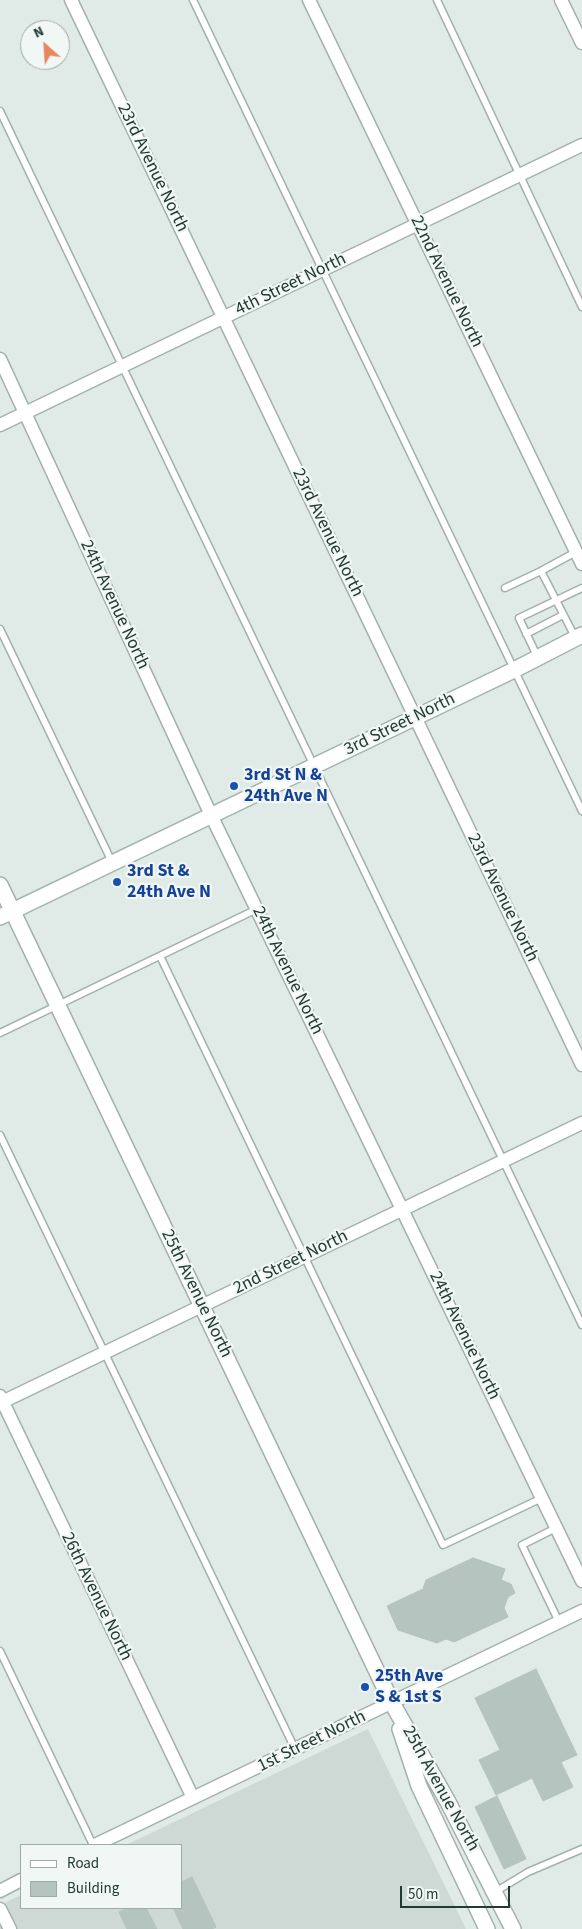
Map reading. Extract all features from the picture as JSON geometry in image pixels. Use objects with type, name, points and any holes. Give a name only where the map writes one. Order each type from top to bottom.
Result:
[{"type":"street","name":"23rd Avenue North","points":[[71,0],[582,1066]]},
{"type":"street","name":"22nd Avenue North","points":[[309,0],[582,564]]},
{"type":"street","points":[[561,0],[582,43]]},
{"type":"street","name":"4th Street North","points":[[0,425],[582,144]]},
{"type":"street","name":"24th Avenue North","points":[[0,359],[211,816],[582,1581]]},
{"type":"street","name":"3rd Street North","points":[[6,914],[415,718],[579,637]]},
{"type":"street","name":"25th Avenue North","points":[[0,885],[6,914],[58,1005],[392,1703],[448,1802],[513,1929]]},
{"type":"street","name":"2nd Street North","points":[[1,1400],[202,1306],[582,1123]]},
{"type":"street","name":"26th Avenue North","points":[[1,1400],[193,1798]]},
{"type":"street","name":"1st Street North","points":[[96,1844],[582,1611]]},
{"type":"street","name":"25th Avenue North","points":[[392,1703],[419,1786],[487,1929]]},
{"type":"street","points":[[0,1891],[20,1881]]},
{"type":"street","points":[[0,1909],[10,1929]]},
{"type":"lane","points":[[193,0],[582,811]]},
{"type":"lane","points":[[437,0],[582,307]]},
{"type":"lane","points":[[0,111],[582,1324]]},
{"type":"lane","points":[[505,588],[576,552]]},
{"type":"lane","points":[[541,571],[563,615],[579,637]]},
{"type":"lane","points":[[538,658],[519,618],[582,588]]},
{"type":"lane","points":[[526,634],[563,615]]},
{"type":"lane","points":[[0,629],[112,863]]},
{"type":"lane","points":[[0,1032],[257,909]]},
{"type":"lane","points":[[160,956],[443,1545],[542,1498]]},
{"type":"lane","points":[[0,1135],[295,1750]]},
{"type":"lane","points":[[556,1528],[522,1545],[559,1622]]},
{"type":"lane","points":[[0,1651],[94,1844]]},
{"type":"lane","points":[[495,1892],[528,1872],[582,1849]]},
{"type":"shaded area","points":[[368,1729],[466,1929],[0,1929],[0,1905],[20,1895],[20,1909],[182,1909],[182,1844],[128,1844]]},
{"type":"building","points":[[473,1558],[505,1569],[501,1580],[511,1584],[515,1593],[508,1597],[504,1608],[508,1617],[454,1642],[446,1639],[437,1643],[398,1630],[387,1606],[423,1589],[426,1580]]},
{"type":"building","points":[[536,1669],[577,1755],[561,1762],[573,1787],[543,1801],[532,1778],[496,1795],[479,1760],[500,1750],[475,1698]]},
{"type":"building","points":[[497,1796],[526,1859],[504,1869],[475,1807]]},
{"type":"building","points":[[192,1877],[216,1927],[212,1929],[183,1929],[173,1909],[182,1909],[182,1882]]},
{"type":"building","points":[[126,1909],[147,1909],[157,1929],[127,1929],[119,1912]]},
{"type":"place","name":"3rd St N & 24th Ave N","points":[[234,786]]},
{"type":"place","name":"3rd St & 24th Ave N","points":[[117,882]]},
{"type":"place","name":"25th Ave S & 1st S","points":[[365,1687]]}]
